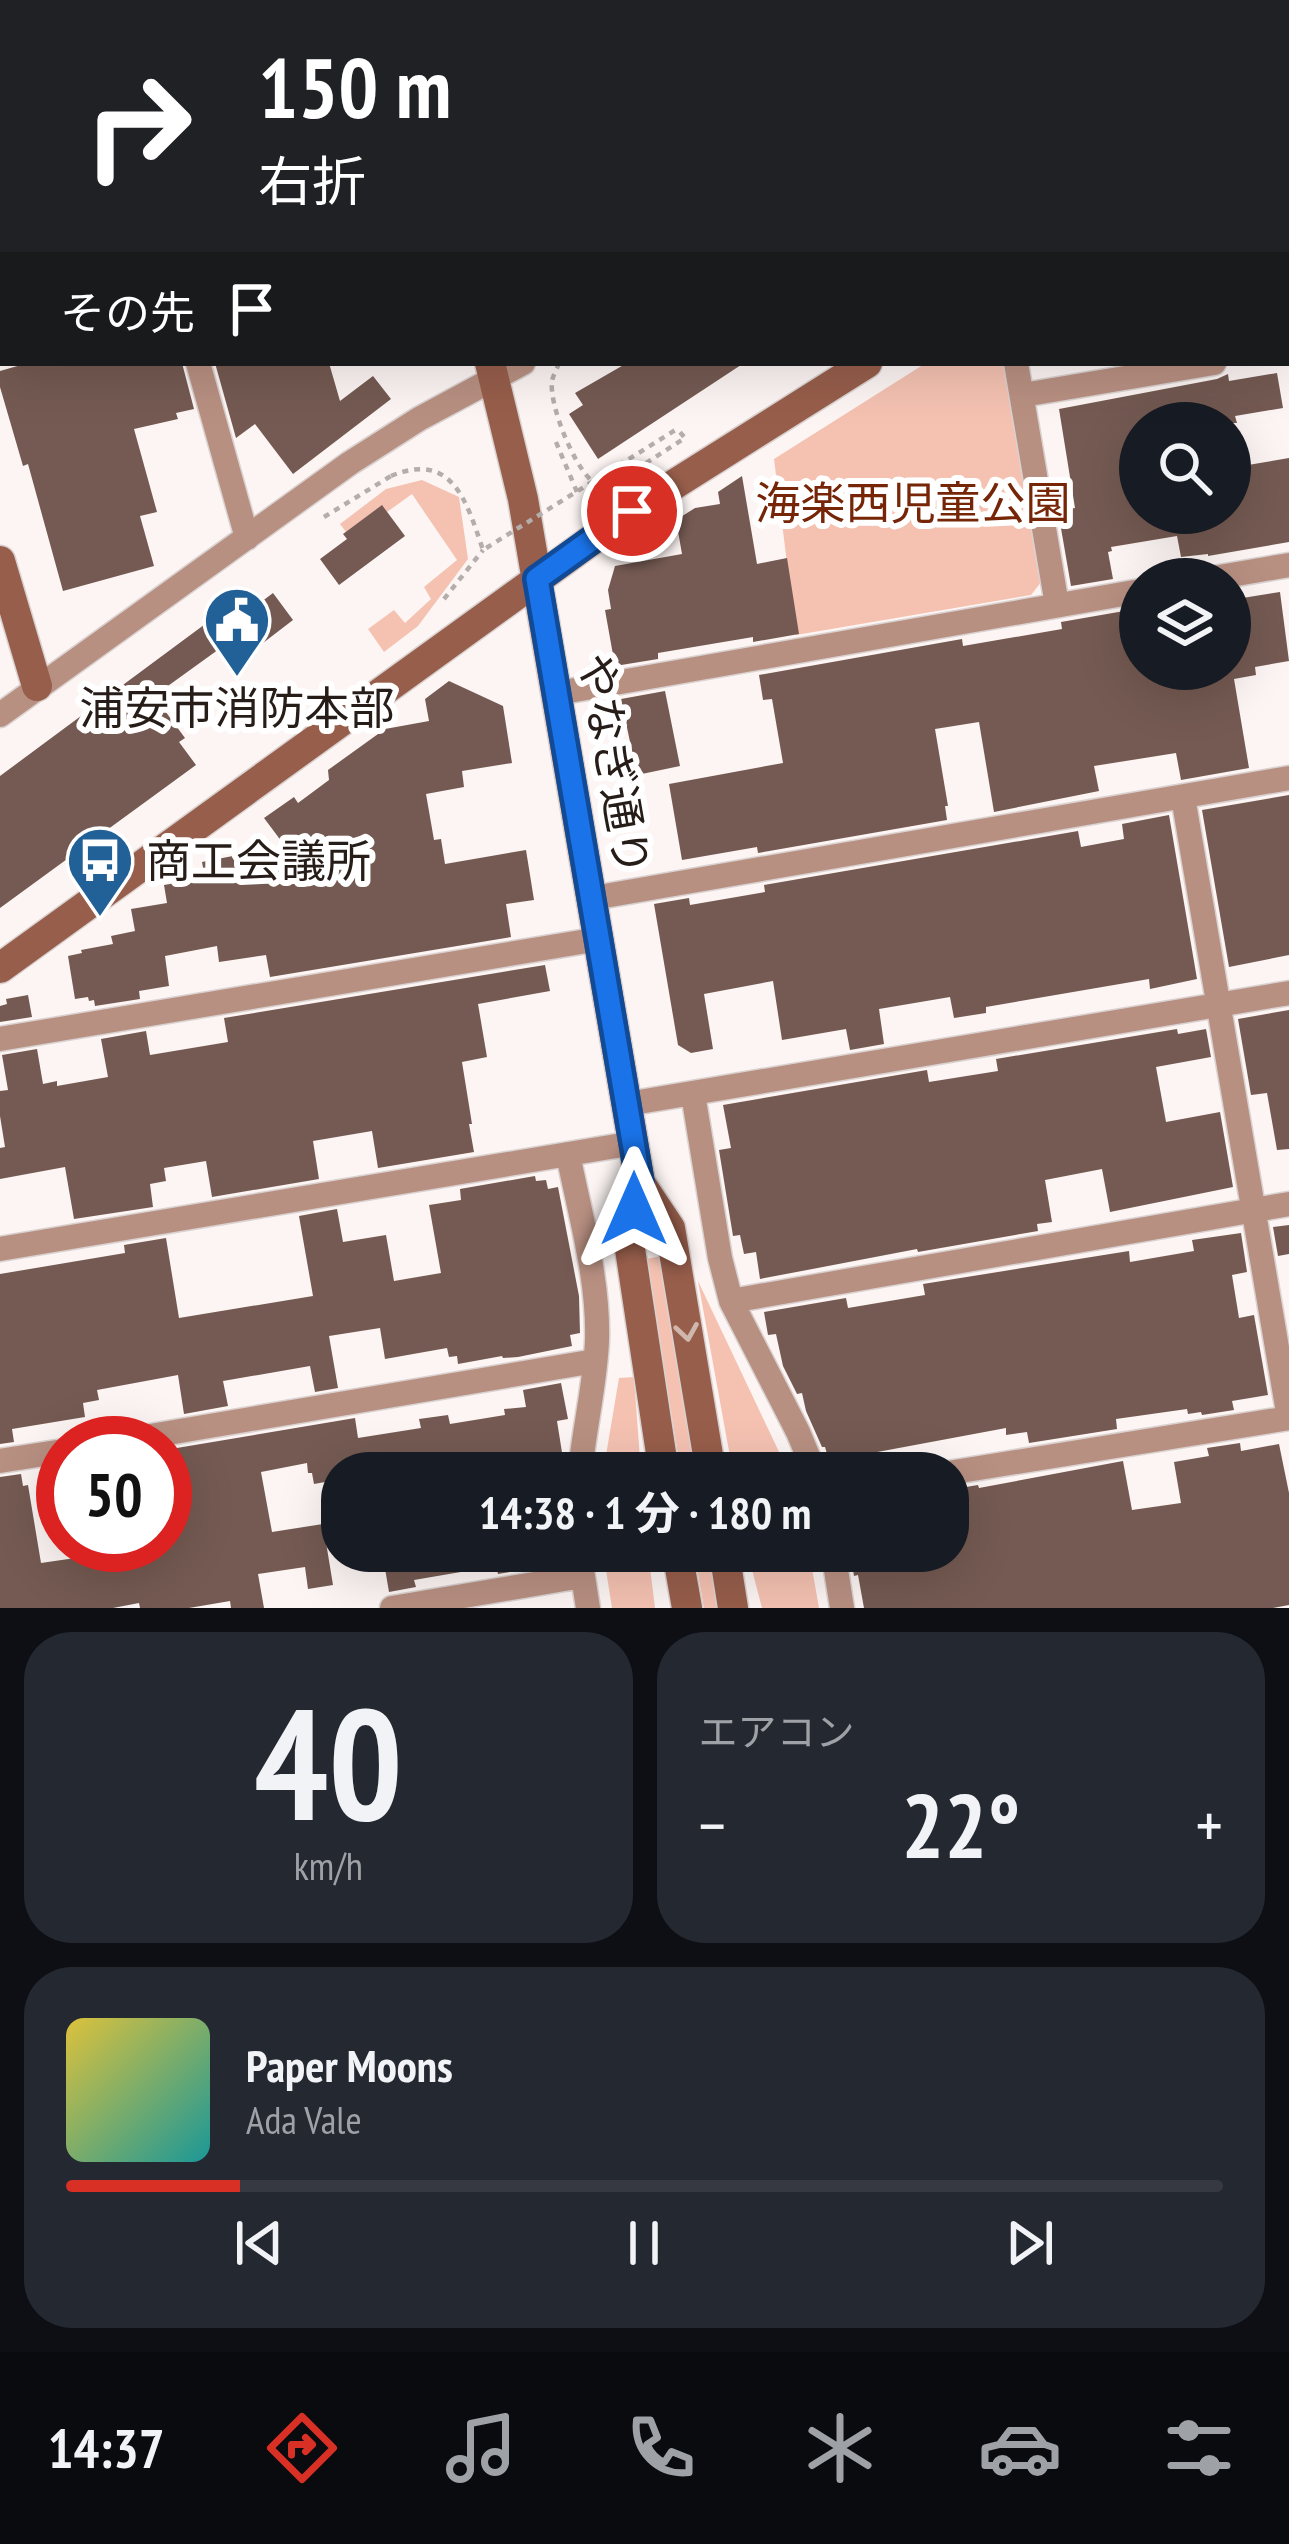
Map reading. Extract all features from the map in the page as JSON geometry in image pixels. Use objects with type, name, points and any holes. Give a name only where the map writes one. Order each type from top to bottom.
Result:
[{"type":"main road","points":[[0,968],[632,511],[862,366]]},
{"type":"main road","name":"やなぎ通り","points":[[493,372],[523,500],[558,693],[640,1183]]},
{"type":"main road","points":[[0,560],[37,686]]},
{"type":"main road","points":[[640,1183],[628,1236],[661,1452]]},
{"type":"main road","points":[[640,1183],[670,1228],[707,1452]]},
{"type":"main road","points":[[681,1572],[687,1608]]},
{"type":"main road","points":[[727,1572],[733,1608]]},
{"type":"street","points":[[199,366],[247,538]]},
{"type":"street","points":[[1017,366],[1057,605]]},
{"type":"street","points":[[1023,395],[1196,366]]},
{"type":"street","points":[[0,715],[350,463],[493,372]]},
{"type":"street","points":[[1251,572],[1289,565]]},
{"type":"street","points":[[558,693],[1119,595]]},
{"type":"street","points":[[592,898],[1289,778]]},
{"type":"street","points":[[969,1470],[1289,1418],[1183,797]]},
{"type":"street","points":[[0,1039],[599,939]]},
{"type":"street","points":[[627,1104],[1289,993]]},
{"type":"street","points":[[693,1094],[731,1301],[806,1452]]},
{"type":"street","points":[[0,1249],[634,1143]]},
{"type":"street","points":[[568,1154],[595,1295],[594,1389],[584,1452]]},
{"type":"street","points":[[731,1301],[1289,1204]]},
{"type":"street","points":[[192,1429],[595,1361]]},
{"type":"street","points":[[0,1461],[36,1455]]},
{"type":"street","points":[[392,1608],[543,1572]]},
{"type":"street","points":[[582,1572],[587,1608]]},
{"type":"street","points":[[836,1572],[842,1608]]},
{"type":"path","points":[[444,599],[483,550],[577,492],[593,482],[677,429],[686,438],[607,488],[598,485],[593,482],[588,478],[577,458],[554,405],[552,383],[558,366]]},
{"type":"path","points":[[556,442],[577,492]]},
{"type":"path","points":[[313,523],[413,467],[450,481],[464,496],[483,550]]},
{"type":"green space","name":"海楽西児童公園","points":[[921,366],[1006,366],[1042,581],[1031,595],[796,635],[774,459]]},
{"type":"green space","points":[[422,480],[459,497],[468,559],[418,626],[384,652],[368,629],[394,610],[405,623],[431,599],[424,587],[457,560],[412,494],[387,512],[381,506],[346,532],[340,524],[386,489]]},
{"type":"green space","points":[[661,1256],[694,1452],[678,1452],[646,1259]]},
{"type":"green space","points":[[698,1281],[779,1452],[729,1452]]},
{"type":"green space","points":[[634,1377],[639,1452],[607,1452],[619,1378]]},
{"type":"green space","points":[[606,1572],[651,1572],[655,1608],[612,1608]]},
{"type":"green space","points":[[698,1572],[713,1572],[719,1608],[704,1608]]},
{"type":"green space","points":[[753,1572],[813,1572],[819,1608],[762,1608]]},
{"type":"building","points":[[18,366],[183,366],[194,409],[176,413],[178,419],[134,429],[157,512],[140,516],[154,566],[63,591],[28,464],[23,466],[0,387],[0,371]]},
{"type":"building","points":[[216,366],[330,366],[340,401],[373,376],[391,399],[293,474],[255,424],[236,438]]},
{"type":"building","points":[[622,366],[739,366],[598,459],[569,414],[583,405],[575,393]]},
{"type":"building","points":[[1277,373],[1283,408],[1251,413],[1251,402],[1119,402],[1119,534],[1251,534],[1251,464],[1289,458],[1289,542],[1181,557],[1177,536],[1111,547],[1113,579],[1071,586],[1058,511],[1075,508],[1059,409],[1228,374],[1229,381]]},
{"type":"building","points":[[742,476],[757,564],[787,558],[799,634],[658,653],[658,659],[615,666],[605,610],[611,609],[608,590],[615,566],[682,554],[676,520],[695,508],[720,504],[718,492]]},
{"type":"building","points":[[382,505],[405,536],[339,585],[320,559],[347,539],[343,534]]},
{"type":"building","points":[[1280,592],[1289,661],[1255,667],[1256,675],[1251,676],[1251,597]]},
{"type":"building","points":[[273,593],[293,620],[248,649],[230,625]]},
{"type":"building","points":[[1119,612],[1119,690],[1236,690],[1249,768],[1181,780],[1176,753],[1094,766],[1099,791],[994,812],[979,722],[935,729],[947,820],[758,853],[757,847],[682,860],[669,784],[783,763],[772,699],[763,700],[759,675],[962,639],[963,646],[1062,629],[1061,622]]},
{"type":"building","points":[[216,616],[233,639],[154,696],[185,738],[179,742],[196,765],[0,908],[0,776]]},
{"type":"building","points":[[449,681],[503,706],[512,763],[462,771],[464,787],[426,794],[434,840],[441,839],[445,864],[526,850],[534,900],[506,904],[511,937],[270,977],[266,955],[219,962],[217,946],[165,956],[169,986],[139,991],[140,999],[95,1006],[88,997],[75,999],[68,956],[113,944],[111,936],[135,931],[131,909],[167,903],[164,885],[205,878],[202,862],[285,846],[264,818],[294,797],[298,803],[329,780],[328,770],[385,729],[429,721],[425,699]]},
{"type":"building","points":[[665,691],[680,766],[637,775],[621,699]]},
{"type":"building","points":[[1289,795],[1289,955],[1229,967],[1202,810]]},
{"type":"building","points":[[1169,815],[1197,979],[1150,989],[1149,979],[986,1007],[986,1013],[954,1018],[950,997],[879,1009],[884,1044],[850,1050],[846,1029],[782,1040],[773,981],[704,994],[713,1049],[691,1053],[678,1045],[654,904],[689,898],[690,905],[765,892],[764,885],[1078,831],[1081,847],[1124,839],[1122,824]]},
{"type":"building","points":[[545,965],[550,991],[478,1004],[487,1057],[462,1062],[474,1152],[378,1168],[372,1131],[313,1141],[319,1179],[212,1197],[206,1161],[164,1168],[166,1181],[150,1184],[153,1207],[74,1219],[65,1167],[0,1179],[0,1148],[5,1147],[0,1091],[8,1090],[2,1055],[37,1049],[43,1084],[57,1081],[57,1086],[108,1077],[101,1039],[146,1031],[150,1055],[228,1042],[224,1018]]},
{"type":"building","points":[[28,995],[32,1017],[0,1022],[0,1006],[7,1004],[6,999]]},
{"type":"building","points":[[1289,1010],[1289,1149],[1277,1150],[1267,1093],[1251,1095],[1238,1019]]},
{"type":"building","points":[[1177,1029],[1178,1034],[1206,1029],[1211,1057],[1156,1067],[1166,1122],[1220,1112],[1233,1187],[1110,1212],[1102,1169],[1045,1180],[1052,1222],[1037,1224],[1038,1231],[760,1279],[756,1252],[744,1254],[740,1235],[733,1236],[719,1150],[731,1148],[723,1105],[927,1070],[929,1082],[998,1071],[996,1059]]},
{"type":"building","points":[[535,1176],[536,1181],[546,1180],[548,1189],[558,1187],[579,1296],[580,1333],[570,1335],[572,1346],[458,1364],[457,1356],[449,1357],[447,1348],[385,1359],[380,1328],[329,1336],[338,1388],[315,1392],[310,1366],[223,1381],[228,1406],[184,1414],[178,1375],[97,1390],[99,1400],[83,1403],[85,1416],[36,1416],[36,1425],[12,1429],[14,1442],[0,1444],[0,1274],[125,1253],[124,1245],[166,1238],[179,1318],[313,1296],[299,1216],[337,1209],[343,1242],[386,1235],[394,1281],[441,1273],[429,1205],[461,1200],[460,1189]]},
{"type":"building","points":[[1289,1225],[1289,1254],[1278,1256],[1273,1227]]},
{"type":"building","points":[[1241,1233],[1247,1272],[1232,1275],[1239,1318],[1254,1315],[1268,1395],[1232,1401],[1234,1410],[1202,1415],[1188,1414],[1187,1409],[1116,1419],[1117,1429],[1029,1443],[1027,1432],[1006,1435],[1006,1428],[877,1452],[826,1452],[802,1393],[797,1394],[783,1366],[776,1334],[768,1335],[764,1312],[846,1298],[848,1308],[925,1295],[923,1284],[1129,1251],[1130,1262],[1194,1251],[1192,1240]]},
{"type":"building","points":[[561,1383],[568,1419],[557,1421],[562,1452],[321,1452],[321,1483],[314,1484],[307,1463],[261,1472],[272,1532],[321,1524],[321,1572],[331,1572],[333,1585],[308,1589],[305,1567],[258,1574],[264,1608],[231,1608],[230,1601],[189,1608],[140,1608],[139,1603],[113,1608],[0,1608],[0,1477],[21,1474],[23,1486],[28,1485],[36,1572],[192,1572],[192,1445],[355,1418],[358,1438],[421,1428],[419,1419],[448,1415],[450,1424],[505,1415],[504,1409],[526,1407],[523,1390]]},
{"type":"building","points":[[1240,1443],[1241,1451],[1279,1444],[1289,1493],[1289,1605],[864,1608],[853,1572],[969,1572],[969,1486],[1123,1461],[1132,1510],[1181,1503],[1174,1462],[1209,1456],[1207,1448]]},
{"type":"building","points":[[386,1572],[461,1572],[414,1580],[416,1587],[389,1592]]},
{"type":"place","name":"浦安市消防本部","points":[[237,679]]},
{"type":"place","name":"商工会議所","points":[[100,919]]},
{"type":"route","points":[[632,511],[537,579],[640,1183],[634,1209]]}]
